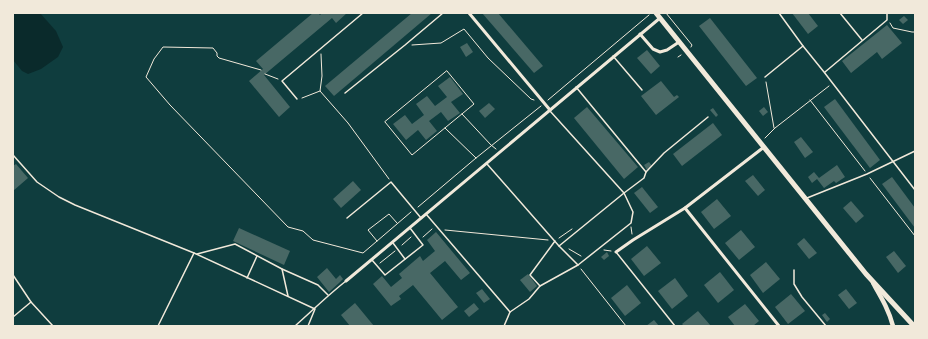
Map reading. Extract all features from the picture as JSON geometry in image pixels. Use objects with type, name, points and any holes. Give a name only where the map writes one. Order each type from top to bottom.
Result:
[{"type":"main road","points":[[656,13],[866,274],[912,324]]},
{"type":"main road","points":[[866,274],[884,301],[893,326]]},
{"type":"street","points":[[469,13],[550,110]]},
{"type":"street","points":[[346,282],[660,18]]},
{"type":"street","points":[[640,34],[653,49],[660,52],[667,50],[679,42]]},
{"type":"street","points":[[616,252],[685,208],[764,147]]},
{"type":"street","points":[[685,208],[779,326]]},
{"type":"lane","points":[[297,99],[282,81],[363,13]]},
{"type":"lane","points":[[345,93],[443,13]]},
{"type":"lane","points":[[778,13],[802,46],[824,72],[915,190]]},
{"type":"lane","points":[[840,13],[862,40]]},
{"type":"lane","points":[[824,72],[887,20],[887,13]]},
{"type":"lane","points":[[764,77],[802,46]]},
{"type":"lane","points":[[613,56],[642,90]]},
{"type":"lane","points":[[576,88],[646,172]]},
{"type":"lane","points":[[504,326],[510,312],[529,298],[540,286],[578,265],[631,223],[634,212],[624,193],[550,110]]},
{"type":"lane","points":[[559,246],[644,178],[646,172],[664,153],[708,117]]},
{"type":"lane","points":[[806,198],[867,174],[915,151]]},
{"type":"lane","points":[[13,155],[37,182],[59,197],[75,205],[197,254],[315,309]]},
{"type":"lane","points":[[487,163],[559,246],[578,265]]},
{"type":"lane","points":[[347,218],[391,182],[421,218]]},
{"type":"lane","points":[[426,214],[510,312]]},
{"type":"lane","points":[[372,260],[385,275],[423,245],[410,228]]},
{"type":"lane","points":[[540,286],[530,275],[555,241]]},
{"type":"lane","points":[[392,243],[405,259]]},
{"type":"lane","points":[[197,254],[235,244],[282,269],[318,285],[328,296]]},
{"type":"lane","points":[[616,252],[675,326]]},
{"type":"lane","points":[[158,326],[194,253]]},
{"type":"lane","points":[[247,278],[257,256]]},
{"type":"lane","points":[[282,269],[288,297]]},
{"type":"lane","points":[[794,270],[794,284],[802,297],[826,326]]},
{"type":"lane","points":[[13,275],[32,302],[54,326]]},
{"type":"lane","points":[[295,326],[346,282]]},
{"type":"lane","points":[[13,317],[32,302]]},
{"type":"lane","points":[[308,326],[315,309]]},
{"type":"path","points":[[261,70],[219,58],[216,56],[217,53],[213,48],[163,47],[154,59],[146,78],[170,105],[288,227],[303,231],[313,240],[363,253],[491,145],[544,104],[651,13]]},
{"type":"path","points":[[666,13],[692,46]]},
{"type":"path","points":[[887,20],[893,28],[915,32]]},
{"type":"path","points":[[405,45],[441,43],[464,29],[488,58],[531,99],[544,104]]},
{"type":"path","points":[[320,49],[322,76],[320,91],[348,123],[391,182]]},
{"type":"path","points":[[447,71],[474,104],[461,114],[412,155],[385,122],[447,71]]},
{"type":"path","points":[[265,74],[282,81]]},
{"type":"path","points":[[764,77],[775,128]]},
{"type":"path","points":[[764,147],[765,137],[832,83]]},
{"type":"path","points":[[297,99],[320,91]]},
{"type":"path","points":[[810,100],[915,236]]},
{"type":"path","points":[[461,114],[491,145],[500,151]]},
{"type":"path","points":[[445,128],[476,158]]},
{"type":"path","points":[[377,241],[368,230],[389,214],[397,224]]},
{"type":"path","points":[[631,223],[633,240]]},
{"type":"path","points":[[420,240],[432,229],[438,229],[555,241]]},
{"type":"path","points":[[567,248],[586,259]]},
{"type":"path","points":[[598,249],[616,252]]},
{"type":"path","points":[[578,265],[626,326]]},
{"type":"water","points":[[13,13],[40,13],[56,31],[63,47],[58,57],[41,69],[28,74],[22,71],[13,60]]},
{"type":"building","points":[[313,13],[318,13],[320,15],[322,13],[347,13],[336,23],[332,18],[264,75],[290,107],[279,117],[249,81],[263,69],[256,61]]},
{"type":"building","points":[[412,13],[432,13],[334,96],[325,86]]},
{"type":"building","points":[[482,13],[498,13],[543,66],[534,73]]},
{"type":"building","points":[[792,13],[808,13],[818,26],[808,34]]},
{"type":"building","points":[[904,16],[908,20],[903,24],[899,20]]},
{"type":"building","points":[[710,18],[757,78],[746,86],[699,26]]},
{"type":"building","points":[[887,25],[902,43],[882,59],[877,52],[851,73],[842,61]]},
{"type":"building","points":[[467,43],[473,52],[466,57],[460,47]]},
{"type":"building","points":[[647,50],[660,66],[651,74],[637,58]]},
{"type":"building","points":[[450,77],[463,94],[451,102],[460,113],[448,121],[441,112],[429,121],[437,131],[426,140],[418,130],[406,140],[393,124],[405,115],[412,124],[424,115],[416,104],[427,96],[435,106],[447,97],[438,86]]},
{"type":"building","points":[[661,81],[674,97],[677,95],[679,97],[656,115],[641,96]]},
{"type":"building","points":[[835,99],[880,160],[870,168],[824,107]]},
{"type":"building","points":[[489,103],[495,109],[485,118],[479,111]]},
{"type":"building","points":[[587,107],[638,167],[624,179],[574,118]]},
{"type":"building","points":[[764,107],[768,112],[763,116],[759,111]]},
{"type":"building","points":[[713,108],[718,115],[716,117],[710,110]]},
{"type":"building","points":[[713,123],[722,135],[682,166],[673,154]]},
{"type":"building","points":[[801,137],[813,152],[805,158],[794,142]]},
{"type":"building","points":[[649,162],[652,166],[647,170],[644,165]]},
{"type":"building","points":[[16,164],[28,178],[13,191],[13,166]]},
{"type":"building","points":[[837,165],[845,177],[836,183],[834,181],[824,188],[817,179],[812,183],[808,177],[814,172],[819,178]]},
{"type":"building","points":[[753,175],[765,190],[758,196],[745,181]]},
{"type":"building","points":[[892,177],[915,208],[915,228],[882,184]]},
{"type":"building","points":[[353,181],[361,190],[341,208],[333,199]]},
{"type":"building","points":[[642,187],[658,207],[650,213],[634,193]]},
{"type":"building","points":[[717,199],[731,216],[714,229],[701,212]]},
{"type":"building","points":[[851,201],[864,216],[856,223],[843,208]]},
{"type":"building","points":[[239,228],[290,251],[284,265],[233,241]]},
{"type":"building","points":[[741,230],[755,247],[739,260],[725,243]]},
{"type":"building","points":[[436,232],[470,273],[461,280],[445,261],[430,273],[458,307],[442,320],[413,285],[399,296],[401,299],[391,306],[373,284],[382,276],[391,287],[402,278],[399,274],[420,256],[423,261],[435,251],[427,240]]},
{"type":"building","points":[[804,238],[817,253],[809,259],[797,244]]},
{"type":"building","points":[[647,246],[661,263],[644,276],[631,259]]},
{"type":"building","points":[[894,251],[906,266],[898,273],[886,257]]},
{"type":"building","points":[[607,252],[609,256],[604,260],[601,257]]},
{"type":"building","points":[[766,262],[780,279],[763,293],[750,275]]},
{"type":"building","points":[[327,268],[336,279],[340,275],[343,279],[329,292],[317,277]]},
{"type":"building","points":[[720,272],[734,290],[718,303],[704,285]]},
{"type":"building","points":[[528,274],[537,286],[530,292],[520,280]]},
{"type":"building","points":[[675,278],[688,296],[672,309],[658,291]]},
{"type":"building","points":[[627,285],[641,303],[625,316],[611,298]]},
{"type":"building","points":[[482,289],[490,299],[484,303],[476,293]]},
{"type":"building","points":[[846,289],[857,303],[849,309],[838,295]]},
{"type":"building","points":[[791,294],[805,311],[788,324],[775,307]]},
{"type":"building","points":[[355,303],[374,326],[350,326],[341,315]]},
{"type":"building","points":[[474,303],[479,309],[469,317],[464,311]]},
{"type":"building","points":[[745,304],[759,321],[753,326],[735,326],[728,317]]},
{"type":"building","points":[[698,311],[711,326],[684,326],[682,324]]},
{"type":"building","points":[[825,313],[830,319],[827,322],[822,315]]},
{"type":"building","points":[[654,320],[659,326],[646,326]]}]
